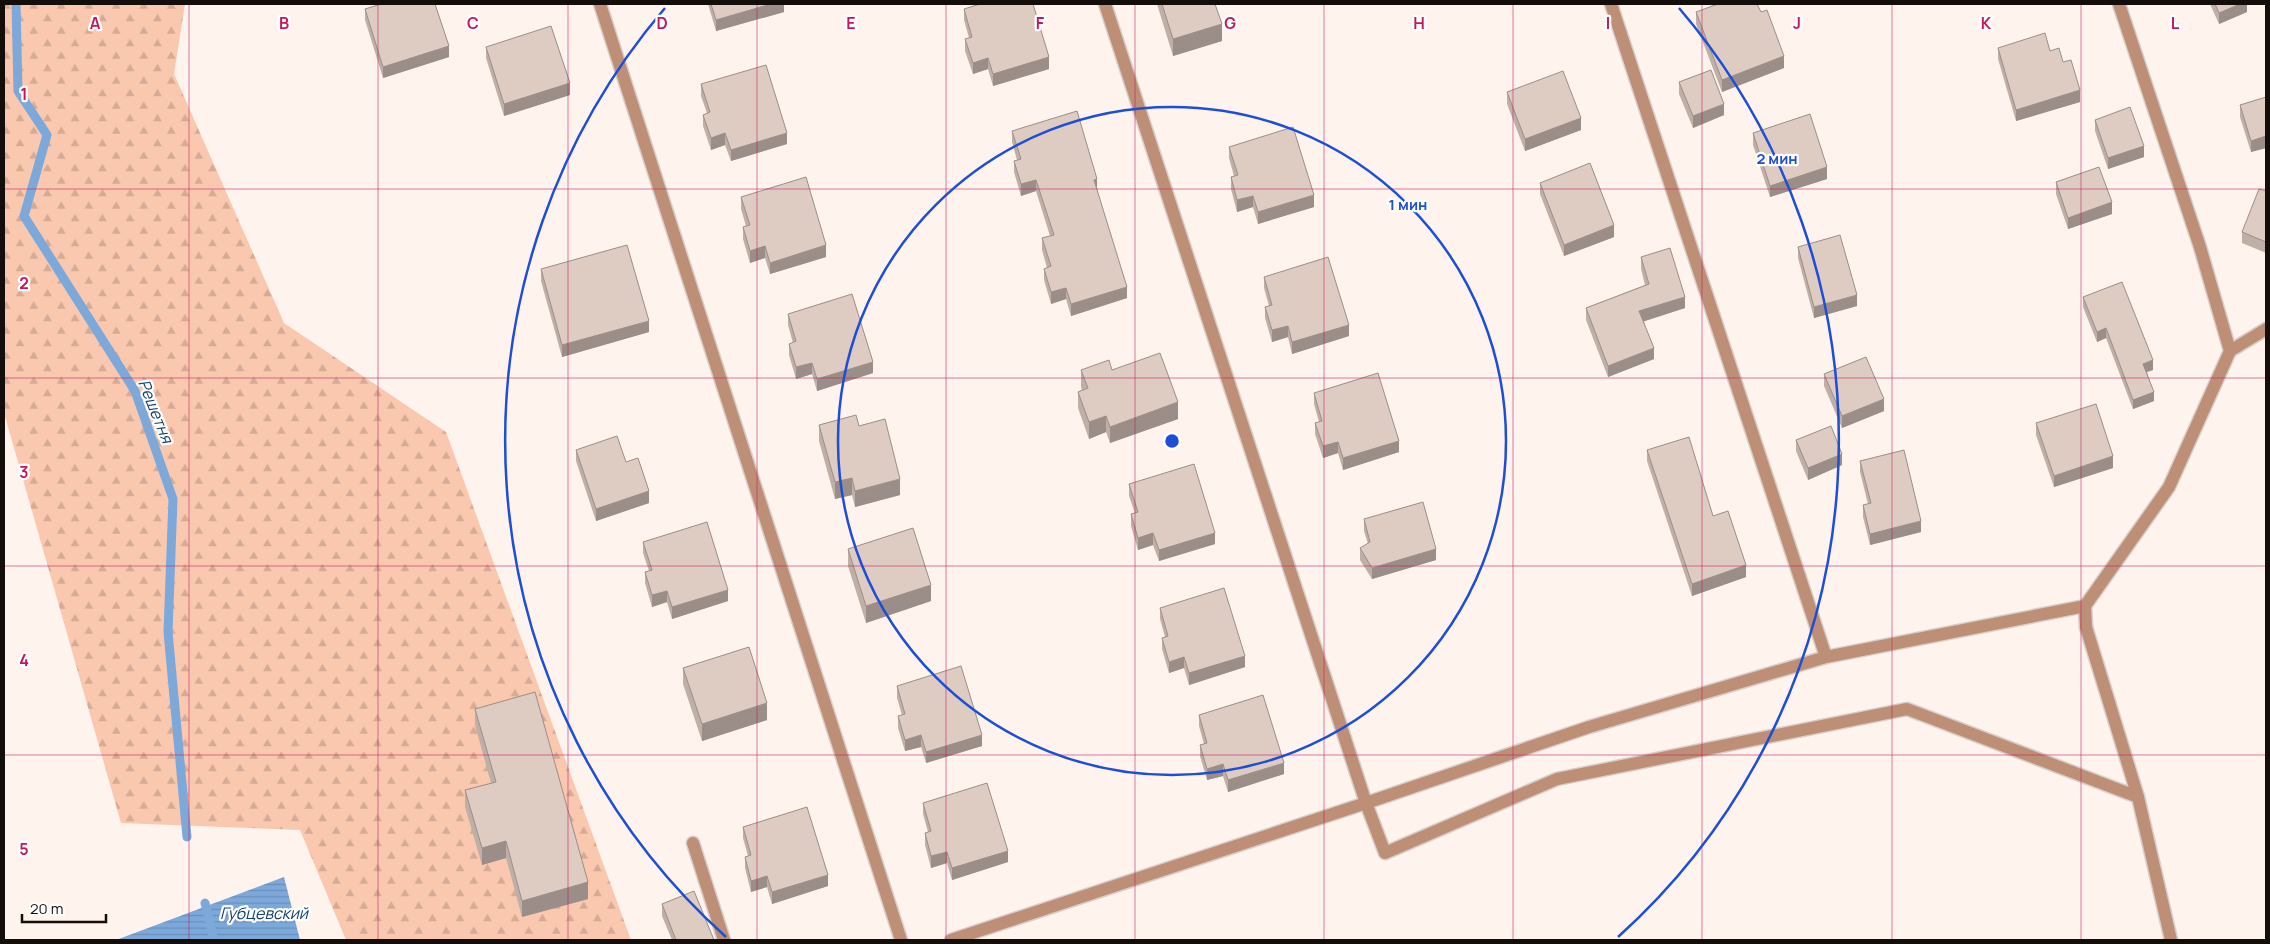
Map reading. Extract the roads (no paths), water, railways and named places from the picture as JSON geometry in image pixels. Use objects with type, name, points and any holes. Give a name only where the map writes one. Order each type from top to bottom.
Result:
[{"type":"street","points":[[600,4],[901,940]]},
{"type":"street","points":[[1105,4],[1366,803],[1385,852],[1556,779],[1907,709],[2138,797]]},
{"type":"street","points":[[1611,4],[1826,657]]},
{"type":"street","points":[[2119,4],[2200,247],[2230,351]]},
{"type":"street","points":[[2171,940],[2138,797],[2086,627],[2085,606],[2169,487],[2230,351],[2266,329]]},
{"type":"street","points":[[951,940],[1589,727],[1826,657],[2085,606]]},
{"type":"street","points":[[693,843],[724,940]]},
{"type":"water","name":"Губцевский","points":[[284,877],[300,940],[116,940]]},
{"type":"waterway","name":"Решетня","points":[[16,4],[18,91],[47,135],[24,216],[135,391],[173,499],[168,632],[187,837]]},
{"type":"waterway","name":"Решетня","points":[[205,903],[214,940]]}]
